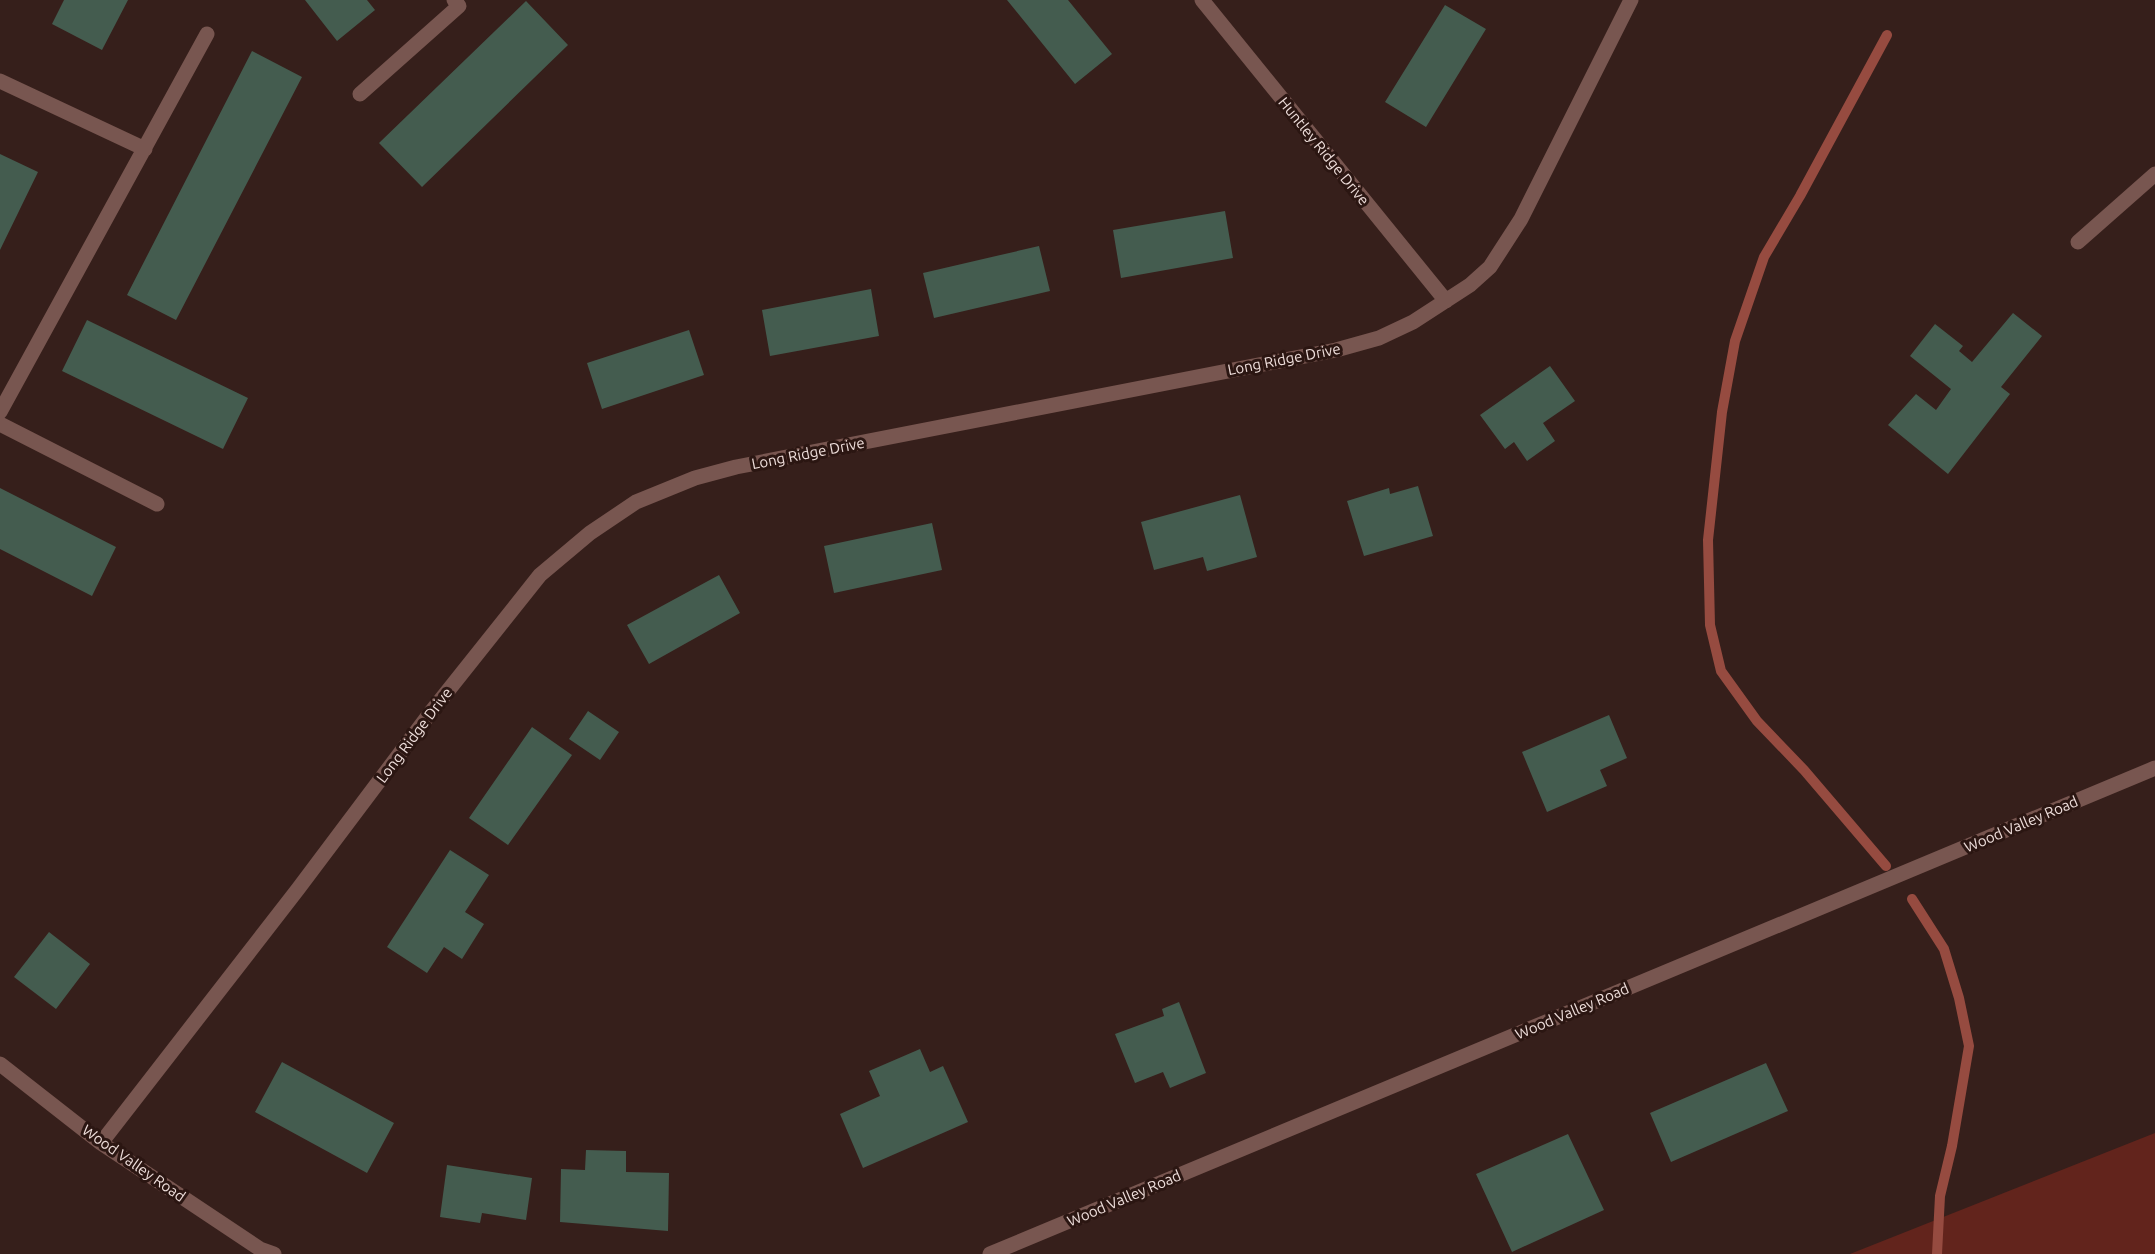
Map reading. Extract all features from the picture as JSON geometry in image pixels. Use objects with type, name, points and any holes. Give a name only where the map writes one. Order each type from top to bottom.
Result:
[{"type":"street","points":[[360,94],[459,6],[454,0]]},
{"type":"street","name":"Huntley Ridge Drive","points":[[1202,0],[1446,301]]},
{"type":"street","name":"Long Ridge Drive","points":[[101,1143],[298,889],[431,712],[540,575],[590,533],[636,502],[695,478],[736,467],[1336,350],[1379,338],[1413,322],[1470,285],[1490,267],[1521,219],[1631,0]]},
{"type":"street","points":[[0,412],[207,34]]},
{"type":"street","points":[[0,81],[145,149]]},
{"type":"street","points":[[2078,242],[2155,174]]},
{"type":"street","points":[[0,424],[157,504]]},
{"type":"street","name":"Wood Valley Road","points":[[990,1254],[2155,768]]},
{"type":"street","name":"Wood Valley Road","points":[[0,1064],[101,1143],[260,1249],[274,1254]]},
{"type":"shaded area","points":[[2155,1133],[2155,1254],[1850,1254]]},
{"type":"building","points":[[64,0],[128,0],[102,50],[52,24]]},
{"type":"building","points":[[305,0],[367,0],[375,10],[337,41]]},
{"type":"building","points":[[1007,0],[1068,0],[1112,54],[1075,84]]},
{"type":"building","points":[[526,1],[568,45],[422,187],[379,143]]},
{"type":"building","points":[[1445,5],[1486,29],[1426,127],[1385,102]]},
{"type":"building","points":[[252,51],[302,77],[176,320],[127,295]]},
{"type":"building","points":[[0,154],[38,172],[0,250]]},
{"type":"building","points":[[1225,211],[1233,258],[1121,278],[1113,230]]},
{"type":"building","points":[[1039,246],[1050,291],[934,318],[923,273]]},
{"type":"building","points":[[871,289],[879,336],[770,356],[762,310]]},
{"type":"building","points":[[2013,313],[2042,336],[2001,387],[2010,394],[1948,474],[1888,425],[1916,394],[1936,410],[1951,389],[1910,356],[1935,324],[1963,346],[1959,351],[1972,362]]},
{"type":"building","points":[[87,320],[248,398],[223,449],[62,371]]},
{"type":"building","points":[[689,330],[704,375],[602,409],[587,363]]},
{"type":"building","points":[[1550,366],[1575,401],[1543,423],[1555,441],[1527,461],[1514,442],[1505,449],[1480,415]]},
{"type":"building","points":[[1418,486],[1433,536],[1364,556],[1347,501],[1389,488],[1390,494]]},
{"type":"building","points":[[0,488],[116,547],[92,596],[0,549]]},
{"type":"building","points":[[1240,495],[1257,557],[1207,571],[1203,557],[1154,570],[1141,522]]},
{"type":"building","points":[[932,523],[942,570],[834,593],[824,546]]},
{"type":"building","points":[[719,575],[740,613],[649,664],[627,625]]},
{"type":"building","points":[[588,711],[619,732],[600,760],[569,739]]},
{"type":"building","points":[[1609,715],[1627,758],[1600,770],[1607,786],[1547,812],[1522,752]]},
{"type":"building","points":[[532,727],[572,755],[508,845],[469,818]]},
{"type":"building","points":[[450,850],[489,875],[465,912],[484,924],[462,959],[444,947],[427,973],[387,947]]},
{"type":"building","points":[[49,932],[90,964],[56,1009],[14,977]]},
{"type":"building","points":[[1179,1002],[1206,1073],[1170,1088],[1163,1072],[1135,1083],[1115,1034],[1164,1016],[1162,1009]]},
{"type":"building","points":[[920,1049],[930,1072],[943,1066],[968,1122],[863,1168],[840,1114],[880,1096],[869,1071]]},
{"type":"building","points":[[282,1062],[394,1123],[367,1173],[255,1112]]},
{"type":"building","points":[[1766,1063],[1788,1111],[1671,1162],[1650,1113]]},
{"type":"building","points":[[1568,1134],[1604,1210],[1512,1252],[1476,1174]]},
{"type":"building","points":[[586,1150],[626,1151],[626,1172],[669,1173],[668,1231],[560,1222],[561,1169],[585,1170]]},
{"type":"building","points":[[447,1165],[532,1178],[526,1220],[482,1213],[480,1223],[440,1217]]},
{"type":"waterway","points":[[1886,866],[1804,770],[1757,721],[1721,671],[1710,625],[1708,540],[1722,412],[1735,341],[1764,257],[1800,196],[1887,35]]},
{"type":"waterway","points":[[1912,899],[1944,949],[1959,998],[1969,1046],[1952,1146],[1940,1196],[1937,1254]]}]
